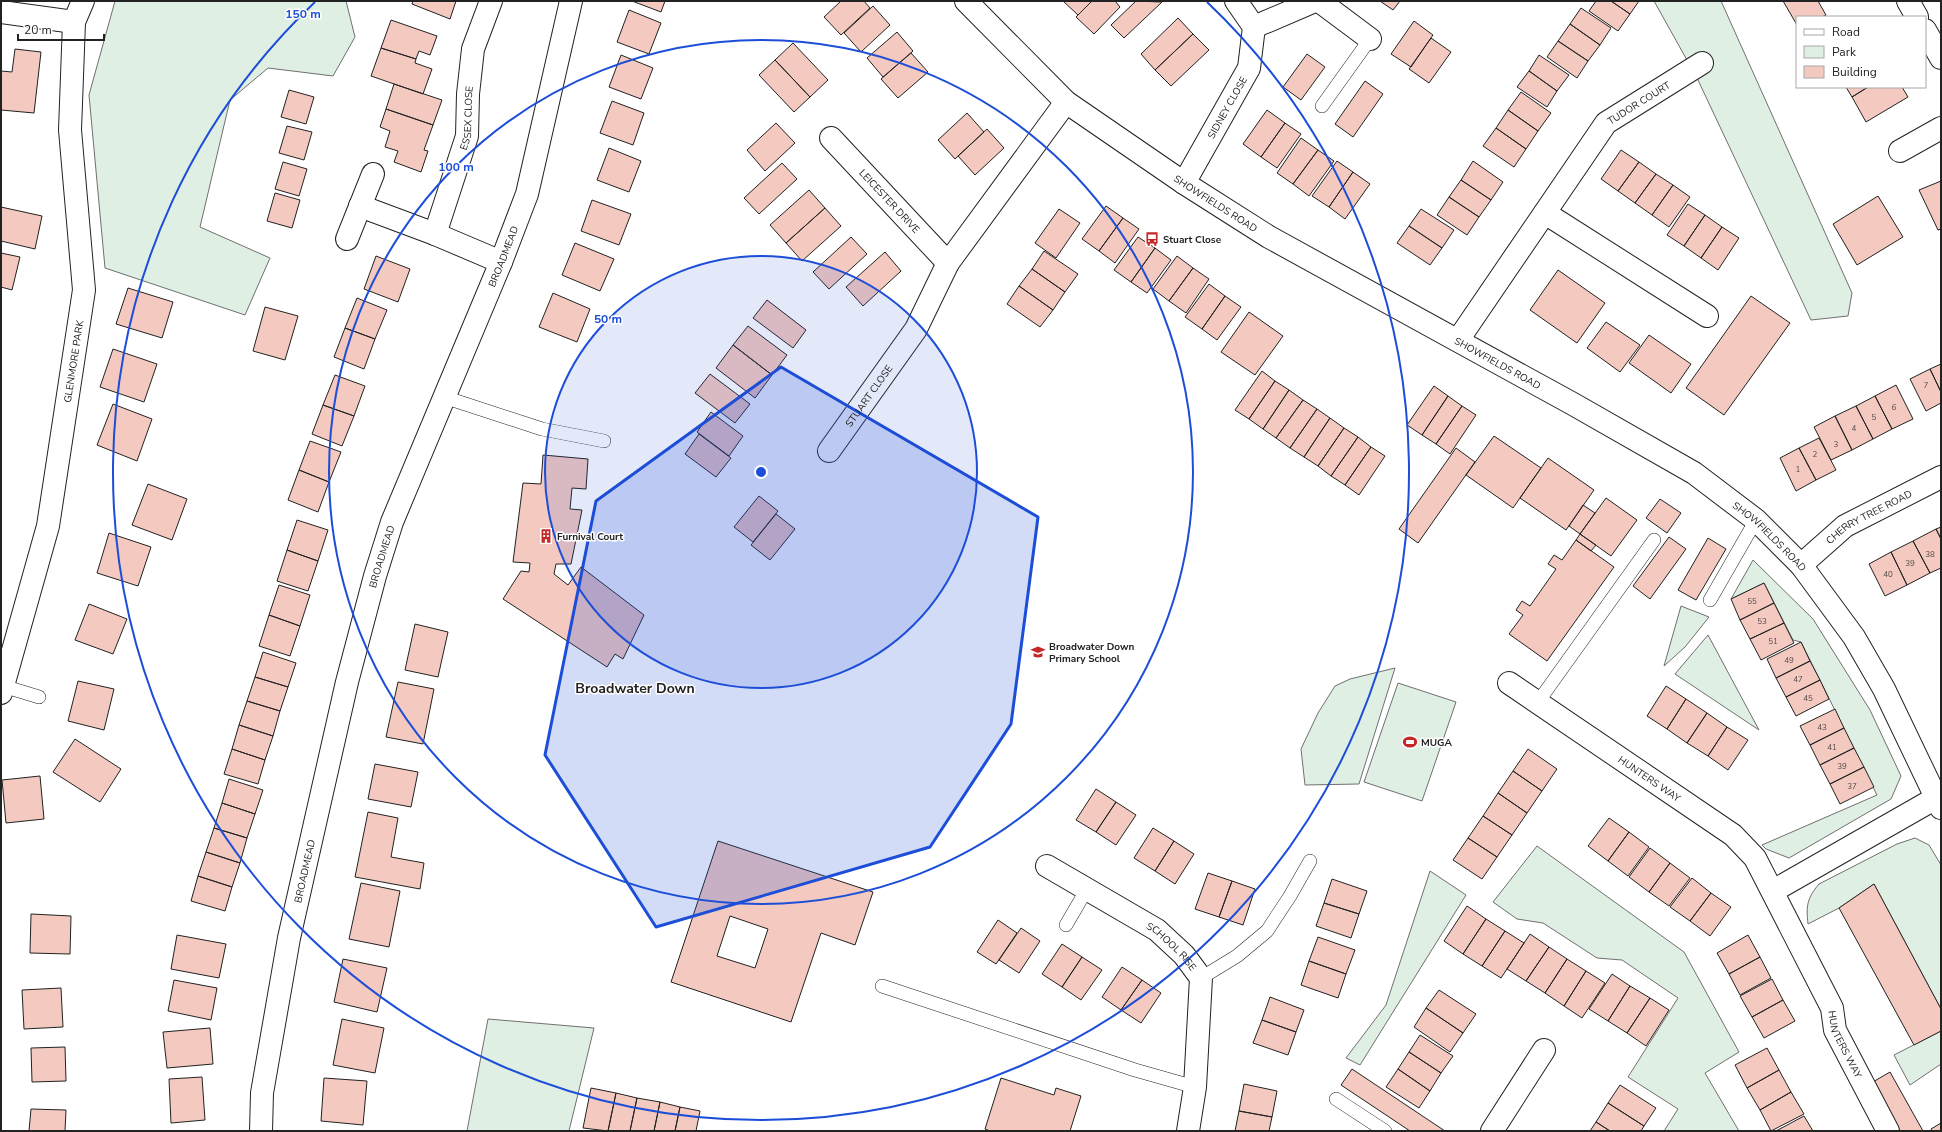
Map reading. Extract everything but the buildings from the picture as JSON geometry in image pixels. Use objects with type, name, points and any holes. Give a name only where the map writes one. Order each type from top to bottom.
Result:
[{"type":"street","name":"GLENMORE PARK","points":[[2,690],[48,526],[84,290],[70,130],[74,22],[82,1]]},
{"type":"street","name":"ESSEX CLOSE","points":[[435,234],[467,136],[468,94],[473,49],[491,1]]},
{"type":"street","name":"BROADMEAD","points":[[262,1131],[262,1093],[289,938],[347,682],[375,576],[392,522],[528,194],[571,1]]},
{"type":"street","name":"SHOWFIELDS ROAD","points":[[966,1],[1066,102],[1184,183],[1269,236],[1458,340],[1694,473],[1756,520],[1802,565],[1854,637],[1884,689],[1938,803]]},
{"type":"street","points":[[1236,1],[1254,27],[1315,1]]},
{"type":"street","points":[[1319,1],[1370,39]]},
{"type":"street","points":[[1908,1],[1916,16]]},
{"type":"street","points":[[1,12],[74,22]]},
{"type":"street","name":"SIDNEY CLOSE","points":[[1184,183],[1249,68],[1254,27]]},
{"type":"street","points":[[1926,32],[1941,58]]},
{"type":"street","name":"TUDOR COURT","points":[[1458,340],[1606,123],[1702,63]]},
{"type":"street","name":"STUART CLOSE","points":[[829,451],[916,329],[948,263],[1066,102]]},
{"type":"street","points":[[1900,151],[1941,128]]},
{"type":"street","name":"LEICESTER DRIVE","points":[[831,138],[948,263]]},
{"type":"street","points":[[347,239],[373,174]]},
{"type":"street","points":[[360,206],[435,234],[501,262]]},
{"type":"street","points":[[1545,213],[1707,316]]},
{"type":"street","name":"CHERRY TREE ROAD","points":[[1802,565],[1845,526],[1941,476]]},
{"type":"street","name":"HUNTERS WAY","points":[[1509,682],[1733,835],[1755,858],[1832,1008],[1835,1030],[1888,1131]]},
{"type":"street","points":[[1773,891],[1938,803]]},
{"type":"street","name":"SCHOOL RISE","points":[[1047,866],[1158,930],[1184,955],[1201,978],[1195,1087],[1188,1131]]},
{"type":"street","points":[[1492,1131],[1544,1050]]},
{"type":"lane","points":[[1322,106],[1370,39]]},
{"type":"lane","points":[[444,397],[542,429],[604,441]]},
{"type":"lane","points":[[1710,600],[1756,520]]},
{"type":"lane","points":[[1538,702],[1654,540]]},
{"type":"lane","points":[[2,690],[39,697]]},
{"type":"lane","points":[[1201,978],[1237,956],[1267,931],[1290,896],[1310,861]]},
{"type":"lane","points":[[1066,925],[1087,889]]},
{"type":"lane","points":[[882,986],[1135,1070],[1195,1087]]},
{"type":"lane","points":[[1336,1099],[1385,1131]]},
{"type":"highlighted area","points":[[781,367],[1038,517],[1011,724],[930,847],[656,927],[545,755],[596,501]]},
{"type":"green space","points":[[115,1],[346,1],[355,37],[333,76],[268,68],[230,100],[200,227],[270,258],[245,315],[105,268],[89,95]]},
{"type":"green space","points":[[1654,1],[1721,1],[1852,293],[1848,316],[1811,320],[1697,78]]},
{"type":"green space","points":[[1753,560],[1813,619],[1870,710],[1901,776],[1891,799],[1789,858],[1766,849],[1762,845],[1877,795],[1801,642],[1793,640],[1764,583],[1731,599]]},
{"type":"green space","points":[[1681,606],[1709,617],[1685,647],[1664,666]]},
{"type":"green space","points":[[1708,635],[1759,730],[1675,674]]},
{"type":"green space","points":[[1395,668],[1359,784],[1305,785],[1301,749],[1318,713],[1335,686],[1350,679]]},
{"type":"green space","name":"MUGA","points":[[1398,683],[1456,702],[1422,801],[1364,782]]},
{"type":"green space","points":[[1915,838],[1929,845],[1941,865],[1941,1009],[1874,884],[1839,908],[1808,924],[1808,902],[1819,884],[1897,844]]},
{"type":"green space","points":[[1537,846],[1684,952],[1739,1052],[1705,1073],[1739,1131],[1664,1131],[1678,1109],[1628,1077],[1678,998],[1622,960],[1597,958],[1543,923],[1517,919],[1493,902]]},
{"type":"green space","points":[[1430,871],[1466,895],[1360,1065],[1346,1058],[1386,1005]]},
{"type":"green space","points":[[488,1019],[594,1028],[569,1131],[467,1131]]},
{"type":"green space","points":[[1941,1031],[1941,1064],[1910,1085],[1894,1055]]},
{"type":"place","name":"Stuart Close","points":[[1152,239]]},
{"type":"place","name":"Furnival Court","points":[[546,536]]},
{"type":"place","name":"Broadwater Down Primary School","points":[[1038,652]]},
{"type":"place","name":"MUGA","points":[[1410,742]]},
{"type":"district","name":"Broadwater Down","points":[[635,688]]}]
